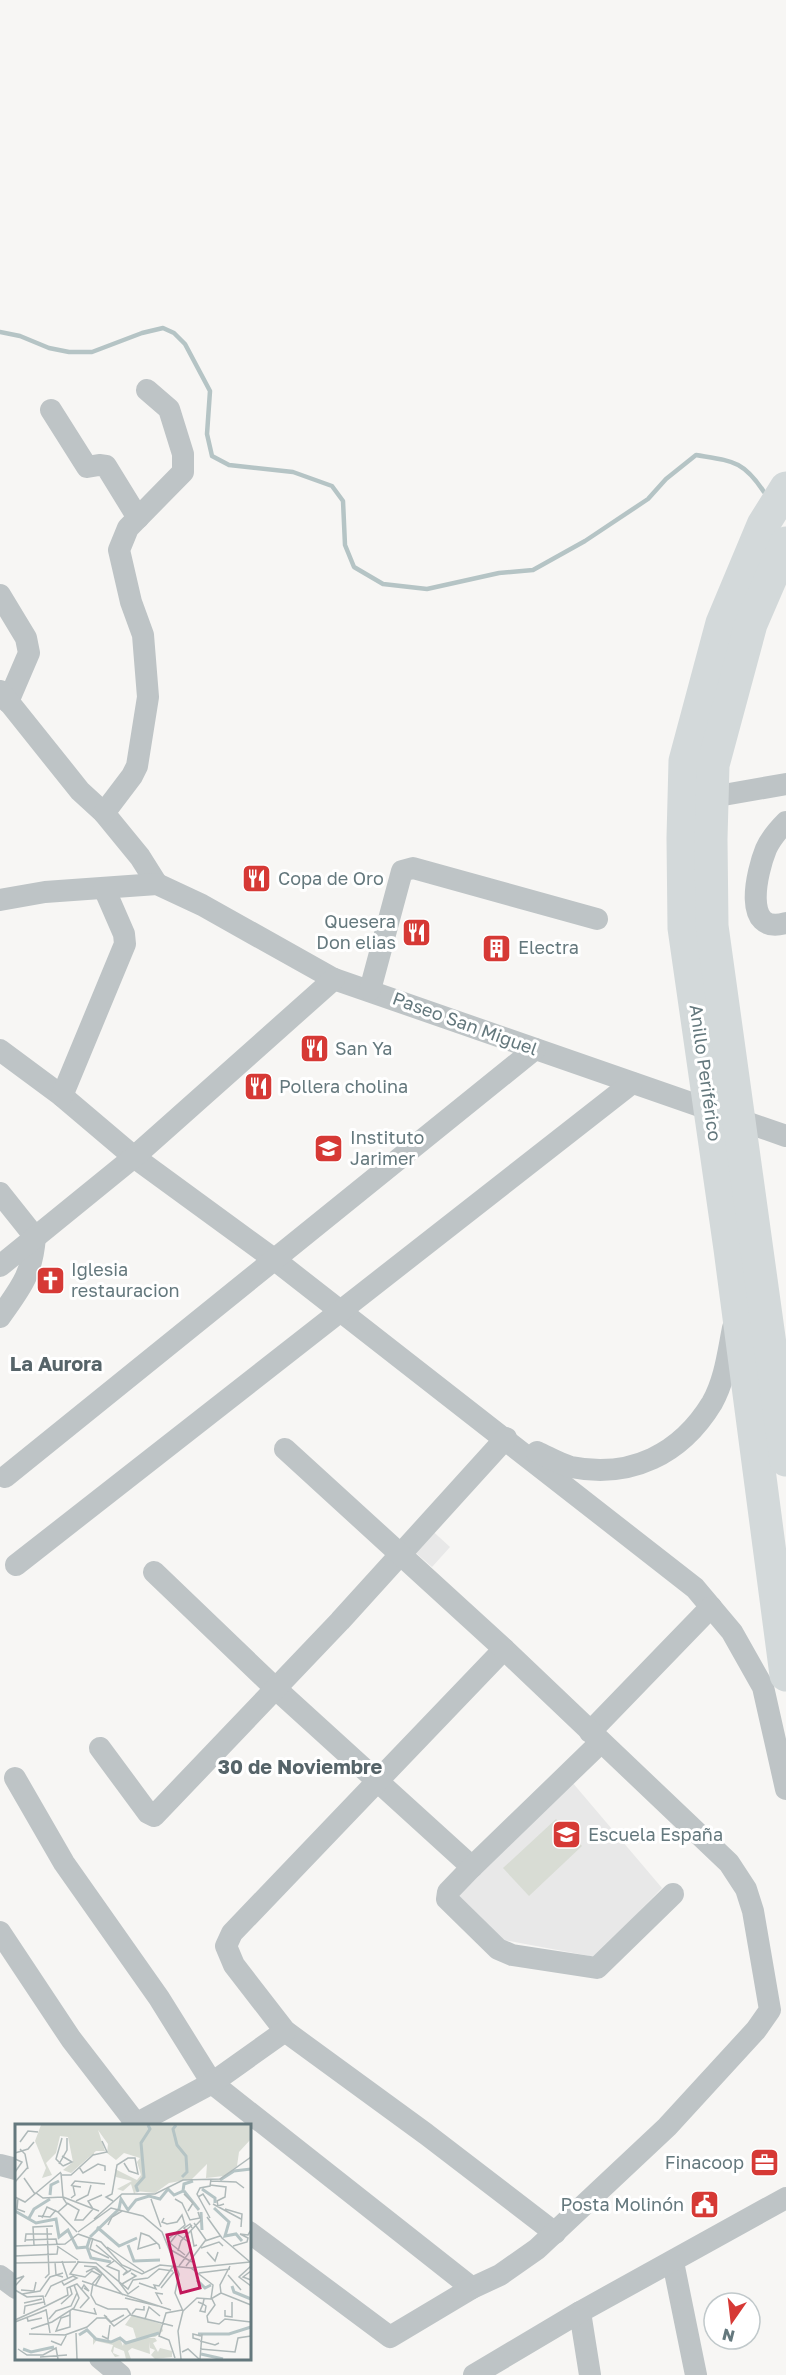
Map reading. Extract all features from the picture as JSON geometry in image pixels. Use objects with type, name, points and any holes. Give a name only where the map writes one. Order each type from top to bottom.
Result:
[{"type":"highway","name":"Anillo Periférico","points":[[786,488],[763,525],[722,622],[686,761],[684,928],[786,1675]]},
{"type":"highway","name":"Anillo Periférico","points":[[786,543],[751,624],[713,765],[712,797],[712,926],[786,1460]]},
{"type":"street","points":[[104,813],[137,766],[148,697],[143,635],[131,602],[119,550],[128,528],[183,472],[183,454],[169,409],[147,390]]},
{"type":"street","points":[[51,410],[87,467],[106,466],[138,518]]},
{"type":"street","points":[[0,595],[26,638],[29,653],[4,697],[80,791],[104,813],[140,857],[157,884],[45,892],[0,900]]},
{"type":"street","points":[[712,797],[786,784]]},
{"type":"street","points":[[786,822],[775,833],[766,848],[755,903],[757,915],[764,922],[774,926],[786,923]]},
{"type":"street","points":[[370,990],[402,871],[405,869],[413,868],[597,919]]},
{"type":"street","name":"Paseo San Miguel","points":[[157,884],[202,905],[334,979],[783,1135]]},
{"type":"street","points":[[62,1096],[125,944],[124,934],[104,888]]},
{"type":"street","points":[[0,1266],[134,1157],[334,979]]},
{"type":"street","points":[[5,1477],[535,1049]]},
{"type":"street","points":[[0,1050],[62,1096],[134,1157],[275,1260],[506,1438],[695,1588],[732,1632],[763,1687],[786,1789]]},
{"type":"street","points":[[16,1565],[340,1312],[641,1086]]},
{"type":"street","points":[[0,1193],[35,1237],[28,1276],[0,1317]]},
{"type":"street","points":[[506,1438],[570,1467],[612,1470],[650,1462],[691,1432],[713,1401],[725,1369],[737,1305]]},
{"type":"street","points":[[100,1748],[148,1813],[154,1816],[340,1621],[506,1438]]},
{"type":"street","points":[[250,2233],[390,2337],[519,2263],[555,2233],[667,2127],[756,2030],[770,2010],[753,1911],[746,1889],[729,1863],[504,1649],[285,1449]]},
{"type":"street","points":[[154,1572],[275,1688],[472,1867]]},
{"type":"street","points":[[673,1894],[597,1968],[512,1955],[498,1949],[447,1899],[448,1892],[595,1737],[711,1607]]},
{"type":"street","points":[[504,1649],[232,1933],[226,1946],[234,1965],[285,2031],[426,2134],[555,2233]]},
{"type":"street","points":[[15,1778],[64,1863],[159,1998],[212,2083],[472,2288]]},
{"type":"street","points":[[0,1932],[71,2039],[134,2124]]},
{"type":"street","points":[[137,2124],[212,2083],[285,2031]]},
{"type":"street","points":[[0,2165],[15,2169]]},
{"type":"street","points":[[474,2375],[580,2312],[673,2262],[712,2237],[786,2198]]},
{"type":"street","points":[[673,2262],[696,2375]]},
{"type":"street","points":[[0,2276],[15,2287]]},
{"type":"street","points":[[580,2312],[590,2375]]},
{"type":"street","points":[[102,2360],[120,2375]]},
{"type":"shaded area","points":[[427,1526],[450,1547],[432,1567],[408,1546]]},
{"type":"shaded area","name":"Escuela España","points":[[572,1782],[662,1888],[595,1957],[498,1939],[453,1896]]},
{"type":"shaded area","points":[[556,1819],[582,1846],[529,1896],[503,1868]]},
{"type":"waterway","points":[[0,332],[69,352],[92,352],[142,333],[163,328],[174,333],[185,344],[210,391],[207,434],[212,456],[229,465],[293,472],[332,486],[343,501],[345,545],[354,567],[383,584],[427,589],[499,573],[533,570],[585,541],[648,499],[666,479],[696,455],[736,464],[750,474],[764,492]]},
{"type":"place","name":"Copa de Oro","points":[[257,879]]},
{"type":"place","name":"Quesera Don elias","points":[[417,932]]},
{"type":"place","name":"Electra","points":[[497,948]]},
{"type":"place","name":"San Ya","points":[[314,1049]]},
{"type":"place","name":"Pollera cholina","points":[[258,1087]]},
{"type":"place","name":"Instituto Jarimer","points":[[329,1148]]},
{"type":"place","name":"Iglesia restauracion","points":[[50,1280]]},
{"type":"place","name":"Escuela España","points":[[567,1835]]},
{"type":"place","name":"Finacoop","points":[[765,2163]]},
{"type":"place","name":"Posta Molinón","points":[[705,2205]]},
{"type":"district","name":"La Aurora","points":[[56,1364]]},
{"type":"district","name":"30 de Noviembre","points":[[300,1767]]}]
